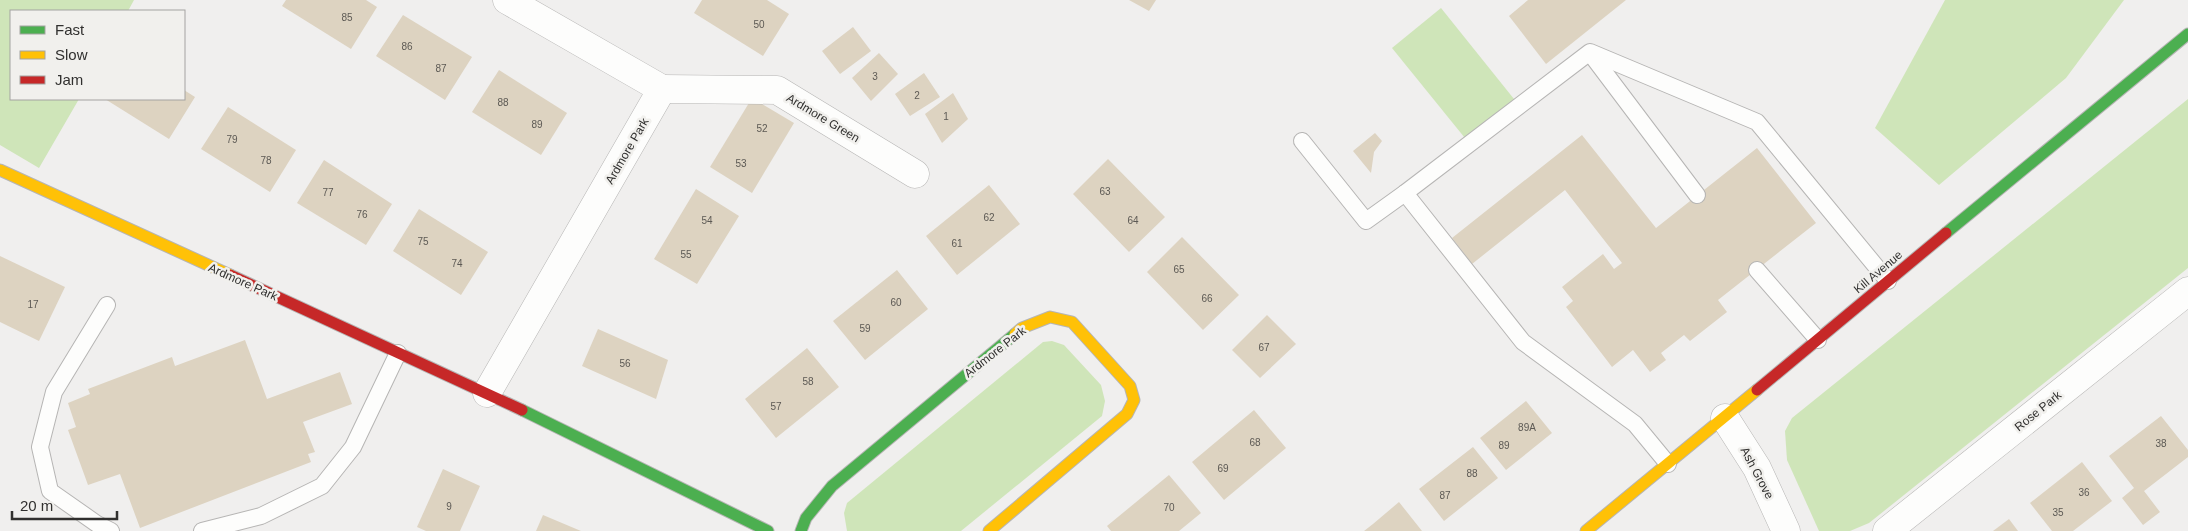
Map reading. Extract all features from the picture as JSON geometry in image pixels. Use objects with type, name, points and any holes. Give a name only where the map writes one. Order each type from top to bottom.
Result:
[{"type":"street","points":[[507,0],[662,90]]},
{"type":"street","name":"Kill Avenue","points":[[1586,531],[2188,34]]},
{"type":"street","name":"Ardmore Green","points":[[662,90],[777,90],[915,174]]},
{"type":"street","name":"Ardmore Park","points":[[487,393],[662,90]]},
{"type":"street","name":"Ardmore Park","points":[[0,170],[487,393],[768,531]]},
{"type":"street","name":"Rose Park","points":[[1887,531],[2188,291]]},
{"type":"street","name":"Ardmore Park","points":[[800,531],[806,518],[832,486],[1022,328],[1050,317],[1072,322],[1130,386],[1134,400],[1127,414],[989,531]]},
{"type":"street","name":"Ash Grove","points":[[1725,418],[1756,468],[1786,531]]},
{"type":"lane","points":[[1590,52],[1757,122],[1888,281]]},
{"type":"lane","points":[[1302,141],[1366,221],[1590,52]]},
{"type":"lane","points":[[1590,52],[1698,195]]},
{"type":"lane","points":[[1405,193],[1523,342],[1635,424],[1668,464]]},
{"type":"lane","points":[[1757,270],[1818,340]]},
{"type":"lane","points":[[107,305],[54,392],[40,447],[50,491],[110,531]]},
{"type":"lane","points":[[202,531],[260,516],[322,486],[353,447],[398,353]]},
{"type":"green space","points":[[0,0],[134,0],[129,10],[10,10],[10,100],[78,100],[39,168],[0,145]]},
{"type":"green space","points":[[1945,0],[2124,0],[2066,78],[1939,185],[1875,128]]},
{"type":"green space","points":[[1441,8],[1522,109],[1473,148],[1392,48]]},
{"type":"green space","points":[[2188,99],[2188,268],[1869,523],[1850,531],[1819,531],[1787,460],[1785,431],[1792,418]]},
{"type":"green space","points":[[1052,341],[1064,345],[1101,385],[1105,401],[1102,416],[961,531],[847,531],[844,513],[847,503],[1043,342]]},
{"type":"building","points":[[286,0],[366,0],[377,7],[351,49],[282,6]]},
{"type":"building","points":[[702,0],[767,0],[789,14],[763,56],[694,13]]},
{"type":"building","points":[[1129,0],[1156,0],[1149,11]]},
{"type":"building","points":[[1528,0],[1626,0],[1546,64],[1509,16]]},
{"type":"building","points":[[403,15],[472,57],[445,100],[376,56]]},
{"type":"building","points":[[853,27],[871,51],[840,74],[822,51]]},
{"type":"building","points":[[879,53],[898,74],[871,101],[852,78]]},
{"type":"building","points":[[499,70],[567,113],[541,155],[472,112]]},
{"type":"building","points":[[924,73],[940,97],[910,116],[895,94]]},
{"type":"building","points":[[185,91],[195,97],[169,139],[107,100],[185,100]]},
{"type":"building","points":[[953,93],[968,119],[942,143],[925,114]]},
{"type":"building","points":[[752,98],[794,123],[752,193],[710,167]]},
{"type":"building","points":[[228,107],[296,150],[270,192],[201,149]]},
{"type":"building","points":[[1375,133],[1382,141],[1374,152],[1371,173],[1353,151]]},
{"type":"building","points":[[1582,135],[1656,228],[1757,148],[1816,223],[1718,300],[1727,312],[1690,341],[1684,335],[1661,353],[1666,360],[1650,372],[1633,350],[1612,367],[1566,307],[1573,301],[1562,287],[1603,254],[1614,269],[1622,263],[1565,190],[1472,264],[1452,238]]},
{"type":"building","points":[[1108,159],[1165,217],[1129,252],[1073,194]]},
{"type":"building","points":[[324,160],[392,204],[366,245],[297,203]]},
{"type":"building","points":[[989,185],[1020,224],[957,275],[926,236]]},
{"type":"building","points":[[696,189],[739,216],[697,284],[654,259]]},
{"type":"building","points":[[419,209],[488,252],[461,295],[393,251]]},
{"type":"building","points":[[1182,237],[1239,295],[1203,330],[1147,272]]},
{"type":"building","points":[[0,256],[65,287],[39,341],[0,322]]},
{"type":"building","points":[[897,270],[928,309],[865,360],[833,321]]},
{"type":"building","points":[[1267,315],[1296,344],[1260,378],[1232,350]]},
{"type":"building","points":[[598,329],[668,360],[656,399],[582,366]]},
{"type":"building","points":[[245,340],[267,399],[340,372],[352,404],[303,422],[315,452],[308,454],[311,462],[140,528],[120,474],[88,485],[68,430],[76,427],[68,403],[90,394],[88,389],[172,357],[175,366]]},
{"type":"building","points":[[807,348],[839,387],[776,438],[745,399]]},
{"type":"building","points":[[1526,401],[1552,433],[1506,470],[1480,438]]},
{"type":"building","points":[[1254,410],[1286,448],[1224,500],[1192,462]]},
{"type":"building","points":[[2161,416],[2188,450],[2188,457],[2144,491],[2160,512],[2143,525],[2122,498],[2134,488],[2109,456]]},
{"type":"building","points":[[1473,447],[1498,478],[1444,521],[1419,489]]},
{"type":"building","points":[[2082,462],[2112,501],[2073,531],[2052,531],[2030,503]]},
{"type":"building","points":[[443,469],[480,486],[460,531],[426,531],[417,527]]},
{"type":"building","points":[[1169,475],[1201,513],[1179,531],[1111,531],[1107,526]]},
{"type":"building","points":[[1399,502],[1422,531],[1364,531],[1373,524]]},
{"type":"building","points":[[543,515],[581,531],[536,531]]},
{"type":"building","points":[[2009,519],[2018,531],[1993,531]]},
{"type":"traffic: fast","points":[[1946,233],[2188,34]]},
{"type":"traffic: fast","points":[[801,531],[806,518],[832,486],[1015,334]]},
{"type":"traffic: fast","points":[[522,410],[768,531]]},
{"type":"traffic: slow","points":[[0,170],[230,275]]},
{"type":"traffic: slow","points":[[989,531],[1127,414],[1134,400],[1130,386],[1072,322],[1050,317],[1022,328],[1015,334]]},
{"type":"traffic: slow","points":[[1586,531],[1757,390]]},
{"type":"traffic: jam","points":[[1757,390],[1946,233]]},
{"type":"traffic: jam","points":[[230,275],[522,410]]}]
